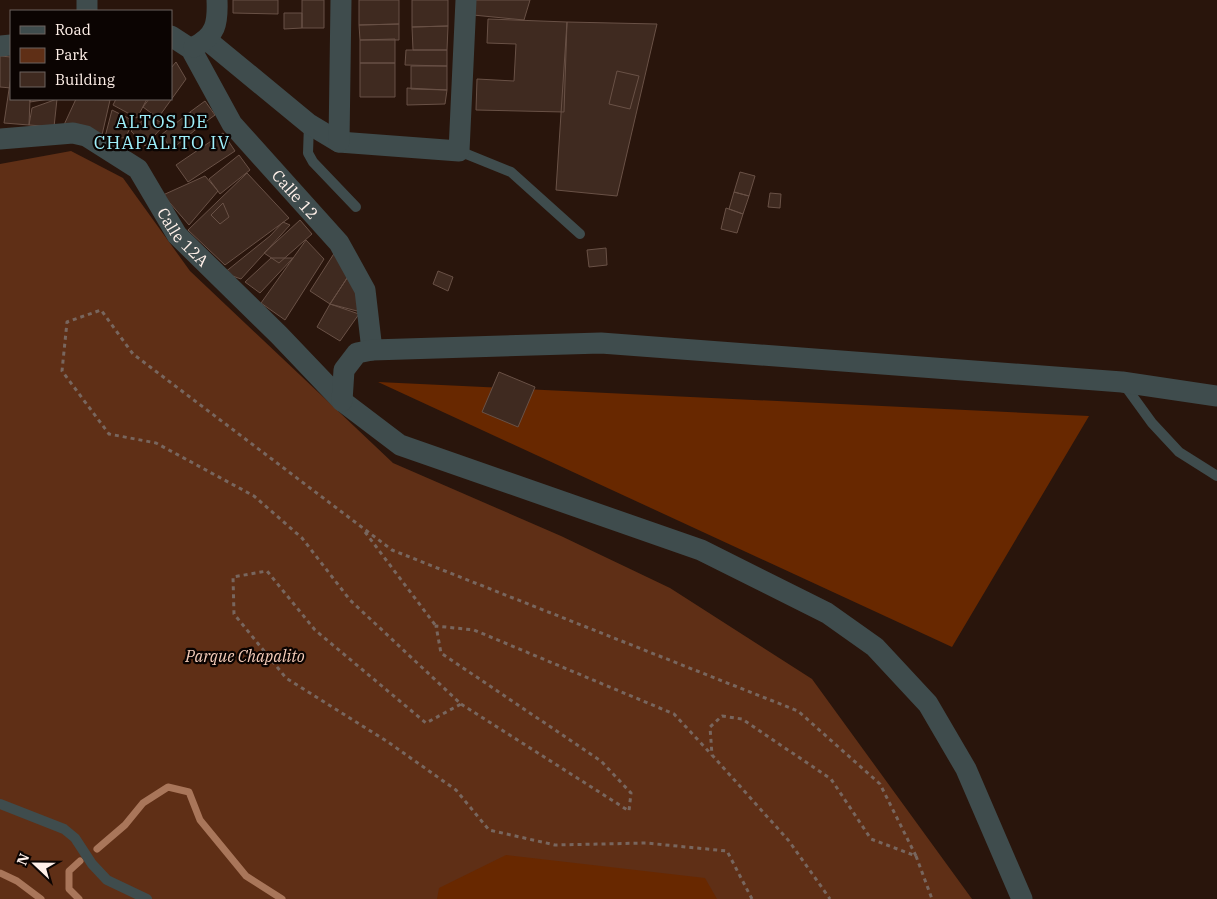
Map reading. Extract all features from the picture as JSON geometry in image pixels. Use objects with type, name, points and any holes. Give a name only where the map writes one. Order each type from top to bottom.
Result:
[{"type":"street","points":[[199,44],[218,20],[218,0]]},
{"type":"street","points":[[339,142],[340,0]]},
{"type":"street","points":[[172,36],[199,44],[309,124],[339,142],[459,151],[466,0]]},
{"type":"street","name":"Calle 12","points":[[199,44],[232,124],[338,243],[365,290],[372,350]]},
{"type":"street","name":"Calle 12A","points":[[0,139],[73,133],[86,136],[138,169],[177,235],[279,335],[342,401],[400,445],[701,550],[828,613],[875,647],[928,704],[966,769],[1022,899]]},
{"type":"street","points":[[342,401],[344,370],[357,352],[601,343],[1122,382],[1217,396]]},
{"type":"lane","points":[[309,124],[308,153],[313,162],[356,207]]},
{"type":"lane","points":[[459,151],[512,172],[580,234]]},
{"type":"lane","points":[[1122,382],[1152,423],[1179,452],[1217,476]]},
{"type":"lane","points":[[0,804],[64,829],[75,838],[92,864],[107,880],[147,899]]},
{"type":"path","points":[[363,530],[436,626],[441,652],[601,761],[631,793],[628,811],[461,704],[350,600],[302,538],[254,496],[156,443],[109,434],[62,371],[66,322],[101,310],[132,354],[392,550],[798,711],[880,784],[916,856],[932,899]]},
{"type":"path","points":[[461,704],[426,723],[315,630],[267,571],[234,577],[234,614],[286,678],[388,742],[456,790],[489,830],[555,845],[646,842],[727,851],[752,899]]},
{"type":"path","points":[[436,626],[474,630],[674,714],[789,841],[830,899]]},
{"type":"path","points":[[712,755],[710,726],[722,716],[742,719],[831,779],[871,839],[916,856]]},
{"type":"green space","name":"Parque Chapalito","points":[[71,151],[123,178],[190,271],[393,463],[561,536],[670,588],[812,679],[972,899],[0,899],[0,164]]},
{"type":"shaded area","points":[[378,382],[1089,416],[952,647]]},
{"type":"shaded area","points":[[506,855],[705,878],[717,899],[437,899],[439,888]]},
{"type":"building","points":[[233,0],[278,0],[278,14],[233,13]]},
{"type":"building","points":[[302,0],[324,0],[324,28],[302,28]]},
{"type":"building","points":[[359,0],[399,0],[399,24],[359,25]]},
{"type":"building","points":[[412,0],[448,0],[448,26],[412,27]]},
{"type":"building","points":[[474,0],[530,0],[524,20],[473,15]]},
{"type":"building","points":[[284,13],[302,13],[302,28],[284,29]]},
{"type":"building","points":[[488,19],[567,22],[564,112],[476,110],[477,79],[514,81],[516,44],[487,43]]},
{"type":"building","points":[[567,22],[657,24],[617,196],[556,190]]},
{"type":"building","points":[[399,24],[399,40],[360,40],[359,25]]},
{"type":"building","points":[[448,26],[447,50],[413,50],[412,27]]},
{"type":"building","points":[[395,39],[395,63],[360,63],[360,40]]},
{"type":"building","points":[[406,50],[447,50],[447,66],[405,65]]},
{"type":"building","points":[[0,56],[10,57],[10,88],[0,87]]},
{"type":"building","points":[[176,62],[186,79],[172,98],[172,67]]},
{"type":"building","points":[[360,63],[395,63],[395,97],[360,97]]},
{"type":"building","points":[[411,66],[447,66],[447,90],[411,89]]},
{"type":"building","points":[[617,71],[639,76],[630,109],[609,104]]},
{"type":"building","points":[[10,83],[10,100],[30,100],[29,125],[4,123]]},
{"type":"building","points":[[407,88],[447,90],[445,104],[407,105]]},
{"type":"building","points":[[57,100],[54,127],[29,125],[32,108]]},
{"type":"building","points":[[76,100],[110,100],[102,135],[63,127]]},
{"type":"building","points":[[116,100],[146,100],[137,118],[113,105]]},
{"type":"building","points":[[148,100],[171,100],[158,118],[143,107]]},
{"type":"building","points":[[205,101],[215,115],[200,126],[190,112]]},
{"type":"building","points":[[112,110],[134,121],[125,138],[105,137]]},
{"type":"building","points":[[190,112],[200,126],[172,149],[161,135]]},
{"type":"building","points":[[147,116],[165,124],[145,146],[131,131]]},
{"type":"building","points":[[223,133],[235,151],[188,182],[176,165]]},
{"type":"building","points":[[239,155],[250,170],[220,194],[209,179]]},
{"type":"building","points":[[740,172],[755,176],[749,196],[734,192]]},
{"type":"building","points":[[247,173],[289,218],[225,265],[188,230]]},
{"type":"building","points":[[205,176],[218,191],[189,225],[163,195]]},
{"type":"building","points":[[734,192],[749,196],[743,214],[729,209]]},
{"type":"building","points":[[770,193],[781,194],[780,208],[768,207]]},
{"type":"building","points":[[223,203],[229,217],[220,224],[211,215]]},
{"type":"building","points":[[726,208],[743,214],[737,233],[721,229]]},
{"type":"building","points":[[300,220],[312,234],[279,263],[264,253]]},
{"type":"building","points":[[283,222],[290,225],[241,279],[224,273],[270,236]]},
{"type":"building","points":[[306,240],[324,259],[285,320],[261,303]]},
{"type":"building","points":[[606,248],[607,265],[589,267],[587,250]]},
{"type":"building","points":[[335,252],[351,272],[330,304],[310,291]]},
{"type":"building","points":[[271,258],[293,258],[260,293],[245,282]]},
{"type":"building","points":[[438,271],[453,277],[448,291],[433,284]]},
{"type":"building","points":[[351,272],[364,294],[357,311],[330,304]]},
{"type":"building","points":[[330,304],[359,314],[340,341],[317,327]]},
{"type":"building","points":[[499,372],[535,387],[518,427],[482,412]]},
{"type":"waterway","points":[[97,849],[125,825],[143,803],[168,787],[189,792],[200,820],[246,876],[282,899]]},
{"type":"waterway","points":[[79,899],[69,889],[69,871],[80,861]]},
{"type":"waterway","points":[[0,873],[17,881],[41,899]]},
{"type":"district","name":"ALTOS DE CHAPALITO IV","points":[[162,131]]}]
